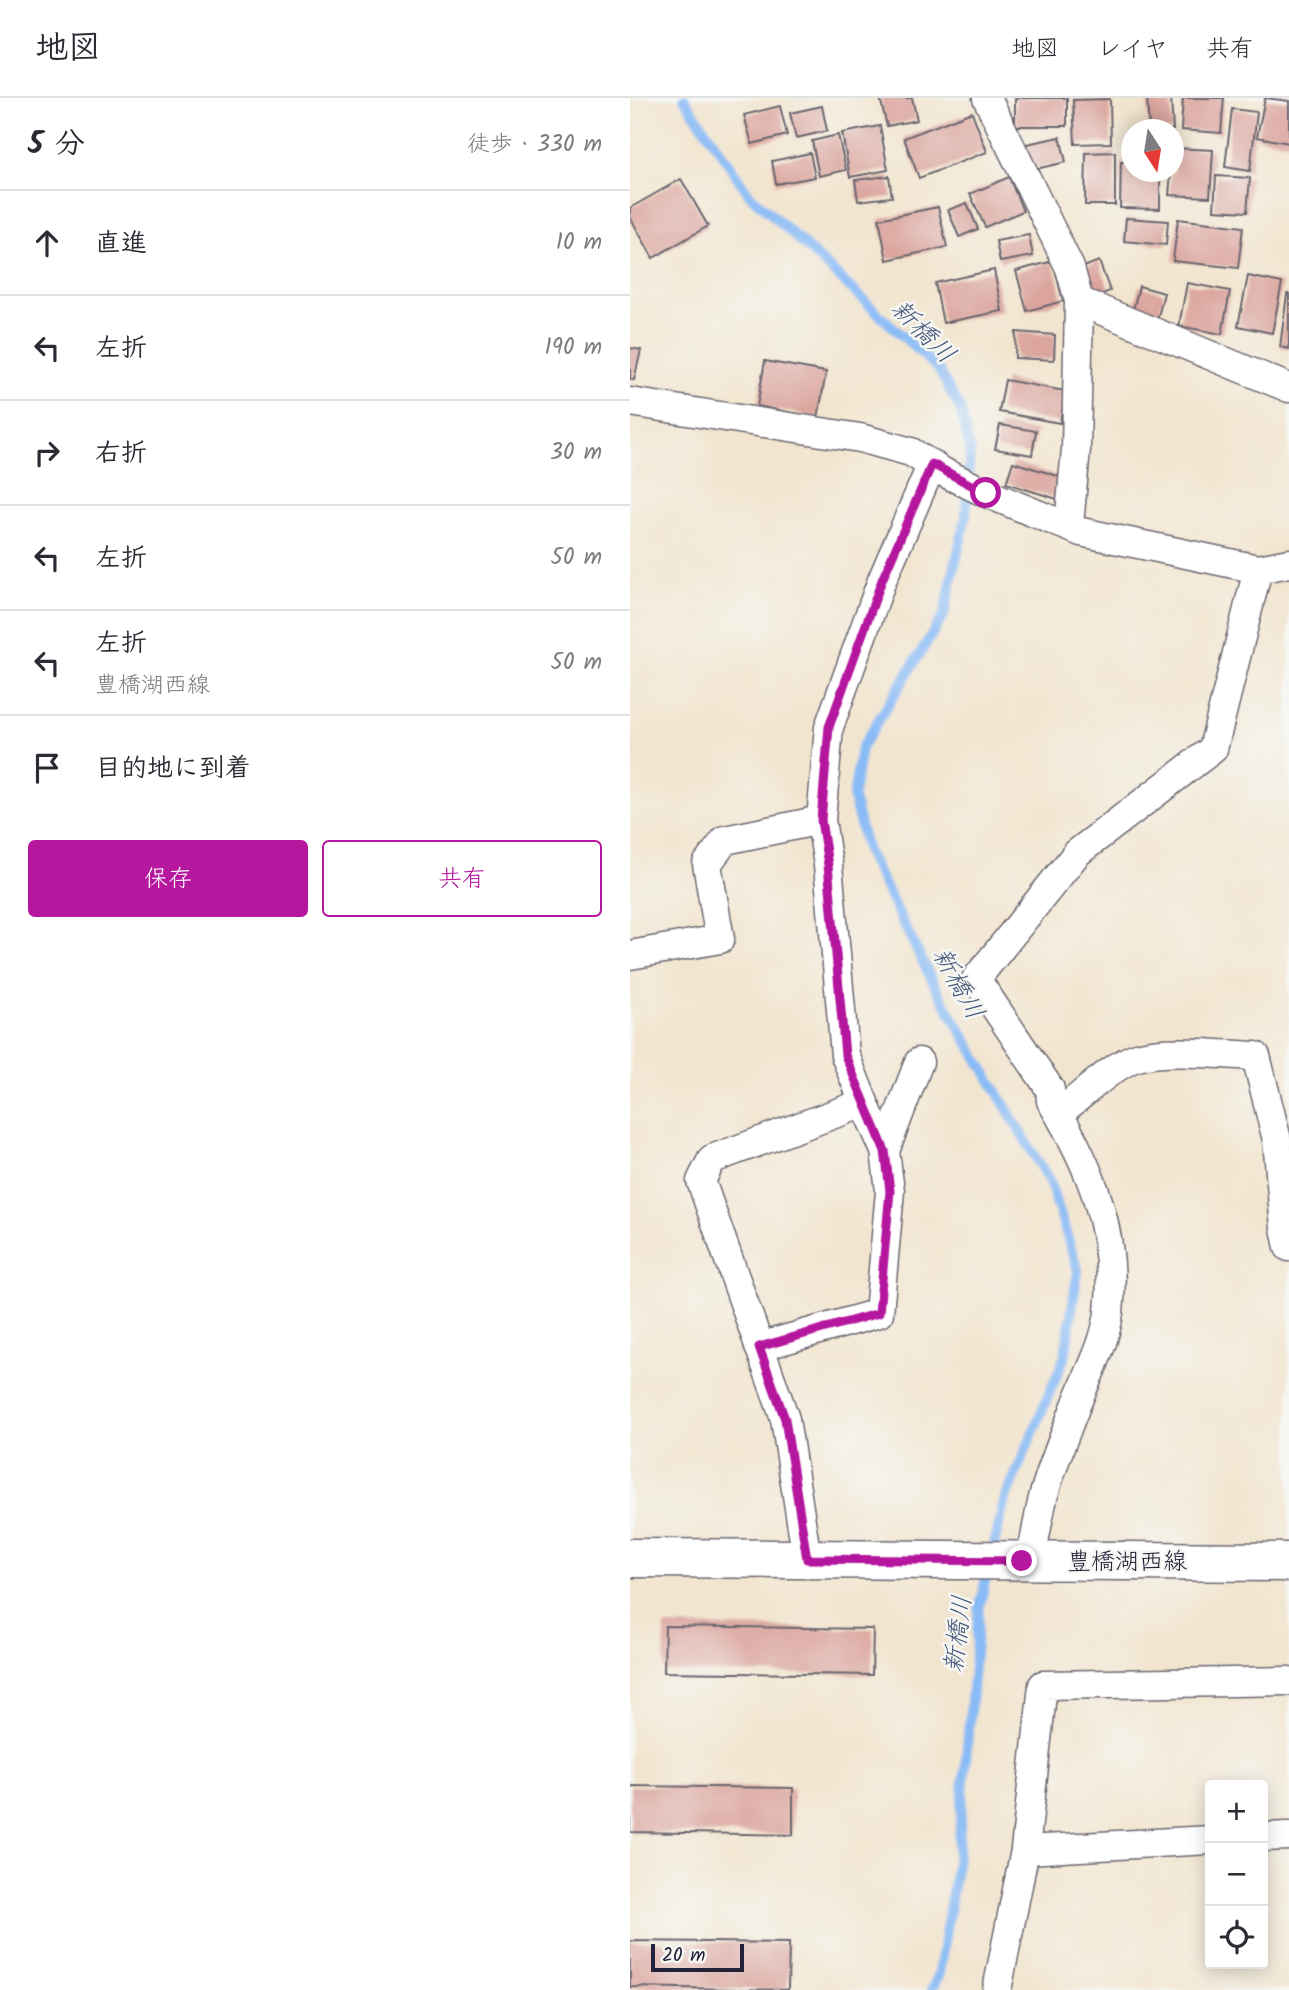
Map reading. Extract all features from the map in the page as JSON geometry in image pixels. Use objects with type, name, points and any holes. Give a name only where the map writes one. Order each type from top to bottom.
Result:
[{"type":"main road","name":"豊橋湖西線","points":[[630,1559],[1289,1562]]},
{"type":"street","points":[[987,98],[1070,268],[1079,300],[1076,449],[1070,514],[1066,525]]},
{"type":"street","points":[[1079,300],[1289,388]]},
{"type":"street","points":[[630,402],[860,438],[911,452],[986,493],[1081,532],[1258,569],[1289,563]]},
{"type":"street","points":[[759,1347],[879,1313],[890,1191],[885,1151],[845,1055],[828,865],[821,820],[829,727],[882,580],[935,467]]},
{"type":"street","points":[[1026,1561],[1044,1497],[1098,1353],[1109,1314],[1111,1268],[1103,1213],[1088,1172],[1051,1101],[1050,1089],[976,979],[1077,853],[1213,749],[1258,569]]},
{"type":"street","points":[[630,955],[720,939],[707,864],[725,840],[821,820]]},
{"type":"street","points":[[1059,1114],[1123,1063],[1137,1057],[1157,1053],[1256,1056],[1277,1140],[1289,1247]]},
{"type":"street","points":[[885,1151],[919,1062]]},
{"type":"street","points":[[807,1559],[785,1419],[701,1181],[712,1159],[864,1103]]},
{"type":"street","points":[[997,1990],[1025,1850],[1043,1685],[1289,1681]]},
{"type":"street","points":[[1268,1837],[1289,1836]]},
{"type":"street","points":[[1025,1850],[1205,1840]]},
{"type":"building","points":[[880,98],[912,98],[917,120],[887,126]]},
{"type":"building","points":[[1015,98],[1067,98],[1067,126],[1015,126]]},
{"type":"building","points":[[1147,98],[1171,98],[1172,119],[1148,119]]},
{"type":"building","points":[[1183,98],[1224,98],[1221,133],[1184,130],[1184,119],[1182,119]]},
{"type":"building","points":[[1265,98],[1289,101],[1289,143],[1257,137]]},
{"type":"building","points":[[1110,99],[1111,143],[1075,144],[1073,100]]},
{"type":"building","points":[[780,106],[787,135],[752,144],[744,115]]},
{"type":"building","points":[[822,106],[827,131],[796,138],[790,113]]},
{"type":"building","points":[[1232,109],[1257,112],[1250,171],[1225,167]]},
{"type":"building","points":[[972,112],[987,152],[919,178],[904,138]]},
{"type":"building","points":[[880,126],[888,170],[850,177],[842,133]]},
{"type":"building","points":[[838,135],[846,170],[819,176],[812,141]]},
{"type":"building","points":[[1060,137],[1066,162],[1027,171],[1022,145]]},
{"type":"building","points":[[1184,149],[1213,150],[1210,197],[1169,195],[1170,182],[1184,182]]},
{"type":"building","points":[[1115,152],[1115,205],[1085,205],[1086,153]]},
{"type":"building","points":[[810,153],[815,177],[776,184],[772,161]]},
{"type":"building","points":[[1121,162],[1121,182],[1160,182],[1160,209],[1120,208]]},
{"type":"building","points":[[889,176],[892,197],[858,201],[855,180]]},
{"type":"building","points":[[1216,176],[1250,178],[1247,212],[1214,210]]},
{"type":"building","points":[[1009,177],[1023,211],[985,227],[970,194]]},
{"type":"building","points":[[681,179],[708,226],[653,258],[630,217],[630,208]]},
{"type":"building","points":[[967,203],[978,229],[959,237],[948,210]]},
{"type":"building","points":[[938,207],[947,247],[887,260],[879,219]]},
{"type":"building","points":[[1126,218],[1168,221],[1166,245],[1124,241]]},
{"type":"building","points":[[1178,219],[1243,227],[1238,268],[1173,261]]},
{"type":"building","points":[[1029,235],[1033,256],[1000,262],[996,241]]},
{"type":"building","points":[[1053,261],[1063,301],[1027,311],[1016,271]]},
{"type":"building","points":[[1099,261],[1110,291],[1087,300],[1076,270]]},
{"type":"building","points":[[994,270],[1002,311],[943,323],[935,283]]},
{"type":"building","points":[[1248,276],[1282,283],[1272,333],[1238,326]]},
{"type":"building","points":[[1187,283],[1230,291],[1222,334],[1179,326]]},
{"type":"building","points":[[1139,286],[1164,293],[1157,321],[1132,314]]},
{"type":"building","points":[[1289,294],[1289,349],[1280,347]]},
{"type":"building","points":[[1016,332],[1055,335],[1054,360],[1015,358]]},
{"type":"building","points":[[630,348],[641,350],[634,380],[630,379]]},
{"type":"building","points":[[765,361],[826,372],[818,418],[757,406]]},
{"type":"building","points":[[1005,380],[1065,391],[1060,423],[999,412]]},
{"type":"building","points":[[1000,425],[1036,431],[1032,455],[995,449]]},
{"type":"building","points":[[1013,462],[1064,478],[1057,499],[1006,483]]},
{"type":"building","points":[[665,1626],[873,1629],[872,1675],[664,1672]]},
{"type":"building","points":[[630,1786],[793,1788],[793,1835],[630,1832]]},
{"type":"building","points":[[630,1941],[789,1943],[788,1990],[630,1987]]},
{"type":"waterway","name":"新橋川","points":[[684,98],[748,193],[938,369],[960,409],[970,450],[966,516],[944,615],[861,748],[853,797],[867,852],[937,990],[1049,1180],[1078,1270],[1065,1356],[1004,1502],[992,1554]]},
{"type":"waterway","name":"新橋川","points":[[932,1990],[939,1973],[957,1861],[979,1609],[988,1568]]},
{"type":"route","points":[[986,493],[932,464],[882,580],[829,727],[821,820],[828,865],[845,1055],[885,1151],[890,1191],[879,1313],[759,1347],[785,1419],[807,1559],[1022,1561]]}]
